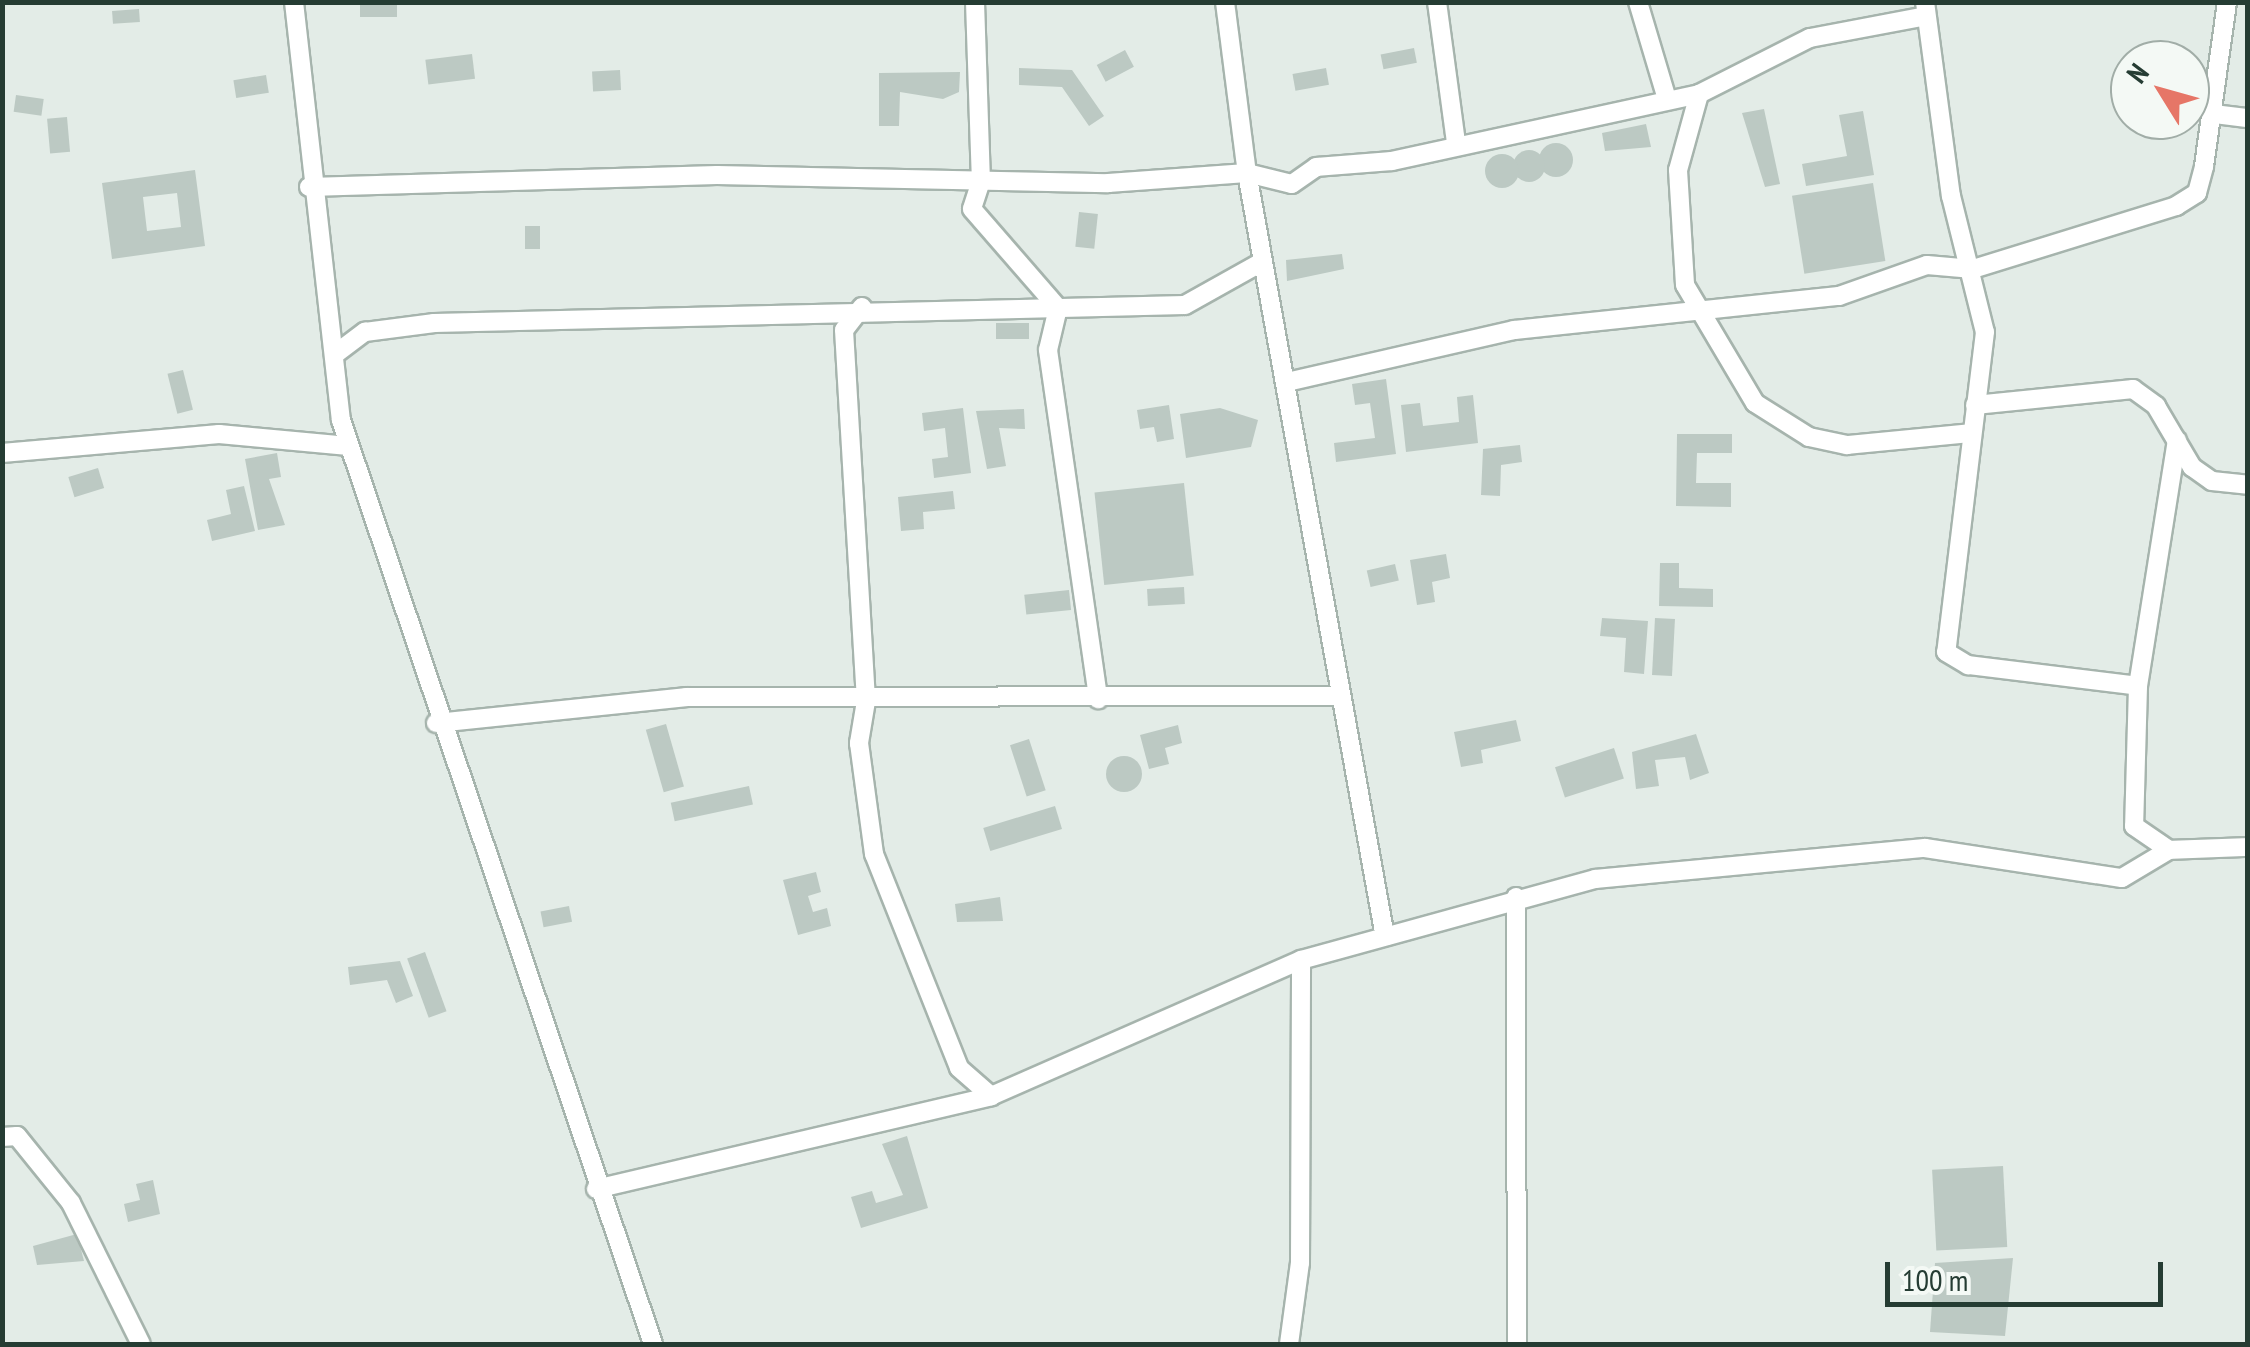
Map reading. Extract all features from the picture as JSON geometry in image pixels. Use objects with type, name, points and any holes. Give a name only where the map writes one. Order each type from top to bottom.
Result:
[{"type":"street","points":[[294,2],[310,188],[348,446],[436,723],[652,1344]]},
{"type":"street","points":[[975,2],[980,181],[974,219],[1058,308]]},
{"type":"street","points":[[1225,2],[1246,174],[1287,382],[1338,696],[1385,937]]},
{"type":"street","points":[[1437,2],[1456,143]]},
{"type":"street","points":[[1638,2],[1667,99]]},
{"type":"street","points":[[1287,382],[1514,330],[1839,296],[1928,265],[1973,269],[2112,230],[2196,193],[2214,114],[2227,2]]},
{"type":"street","points":[[310,188],[717,175],[980,181],[1246,174],[1292,184],[1316,167],[1392,162],[1456,143],[1700,94],[1810,38],[1925,10],[1951,196],[1973,269],[1985,332],[1946,652],[1968,665],[2138,686]]},
{"type":"street","points":[[1700,94],[1678,170],[1685,285],[1754,403],[1809,437],[1847,445],[1971,434]]},
{"type":"street","points":[[2214,114],[2248,118]]},
{"type":"street","points":[[334,355],[365,332],[434,323],[862,307],[1185,305],[1262,262]]},
{"type":"street","points":[[862,307],[844,330],[866,701],[859,743],[874,854],[958,1068],[991,1096]]},
{"type":"street","points":[[1058,308],[1048,350],[1098,700]]},
{"type":"street","points":[[1975,405],[2133,389],[2212,481],[2248,485]]},
{"type":"street","points":[[2,453],[219,434],[348,446]]},
{"type":"street","points":[[2168,850],[2128,816],[2138,686],[2177,440]]},
{"type":"street","points":[[436,723],[686,697],[866,701],[1338,696]]},
{"type":"street","points":[[596,1190],[991,1096],[1301,960],[1516,897],[1595,880],[1926,848],[2122,878],[2168,850],[2248,848]]},
{"type":"street","points":[[1516,897],[1517,1344]]},
{"type":"street","points":[[1289,1344],[1300,1263],[1301,960]]},
{"type":"street","points":[[2,1137],[17,1136],[71,1203],[142,1344]]},
{"type":"building","points":[[360,2],[397,2],[397,17],[360,17]]},
{"type":"building","points":[[139,9],[140,22],[113,24],[112,11]]},
{"type":"building","points":[[1414,48],[1417,63],[1383,69],[1381,54]]},
{"type":"building","points":[[1125,50],[1134,67],[1106,82],[1097,65]]},
{"type":"building","points":[[472,54],[475,79],[428,85],[425,60]]},
{"type":"building","points":[[1019,68],[1072,70],[1104,116],[1089,126],[1062,87],[1019,85]]},
{"type":"building","points":[[1326,68],[1329,85],[1295,91],[1293,74]]},
{"type":"building","points":[[620,70],[621,90],[593,91],[592,71]]},
{"type":"building","points":[[960,72],[959,92],[943,99],[900,92],[899,126],[879,126],[879,73]]},
{"type":"building","points":[[266,75],[269,93],[236,98],[233,80]]},
{"type":"building","points":[[16,95],[44,99],[41,116],[14,112]]},
{"type":"building","points":[[1764,109],[1780,184],[1765,187],[1742,113]]},
{"type":"building","points":[[1863,111],[1874,175],[1806,186],[1802,164],[1847,156],[1839,115]]},
{"type":"building","points":[[67,117],[70,152],[50,154],[47,119]]},
{"type":"building","points":[[1646,124],[1651,147],[1605,151],[1602,133]]},
{"type":"building","points":[[1556,143],[1568,148],[1573,160],[1568,172],[1556,177],[1544,172],[1539,160],[1544,148]]},
{"type":"building","points":[[1529,150],[1541,154],[1545,166],[1541,178],[1529,182],[1517,178],[1513,166],[1517,154]]},
{"type":"building","points":[[1502,154],[1514,159],[1519,171],[1514,183],[1502,188],[1490,183],[1485,171],[1490,159]]},
{"type":"building","points":[[195,170],[205,246],[112,259],[102,183]],"holes":[[[177,193],[181,227],[147,231],[143,197]]]},
{"type":"building","points":[[1873,183],[1885,261],[1804,274],[1792,196]]},
{"type":"building","points":[[1079,212],[1098,214],[1094,249],[1075,247]]},
{"type":"building","points":[[525,226],[540,226],[540,249],[525,249]]},
{"type":"building","points":[[1342,254],[1344,269],[1287,281],[1286,260]]},
{"type":"building","points":[[996,323],[1029,323],[1029,339],[996,339]]},
{"type":"building","points":[[183,370],[193,410],[177,414],[167,374]]},
{"type":"building","points":[[1386,379],[1396,454],[1336,462],[1334,443],[1375,438],[1370,403],[1355,405],[1352,384]]},
{"type":"building","points":[[1473,395],[1478,443],[1406,452],[1401,405],[1420,403],[1423,426],[1459,422],[1457,397]]},
{"type":"building","points":[[1169,405],[1174,439],[1157,442],[1154,427],[1140,429],[1137,410]]},
{"type":"building","points":[[963,408],[971,473],[934,478],[932,459],[948,457],[945,428],[924,431],[922,413]]},
{"type":"building","points":[[1220,408],[1258,420],[1251,447],[1186,458],[1180,414]]},
{"type":"building","points":[[1024,409],[1025,429],[999,428],[1006,466],[987,469],[976,411]]},
{"type":"building","points":[[1677,434],[1732,434],[1732,453],[1697,453],[1696,483],[1731,483],[1731,507],[1676,506]]},
{"type":"building","points":[[1520,445],[1522,462],[1501,465],[1500,496],[1481,495],[1483,449]]},
{"type":"building","points":[[277,453],[281,477],[269,479],[285,525],[258,530],[245,459]]},
{"type":"building","points":[[98,468],[104,488],[74,497],[68,477]]},
{"type":"building","points":[[1184,483],[1194,575],[1104,585],[1094,492]]},
{"type":"building","points":[[244,486],[255,531],[212,541],[207,520],[231,514],[226,490]]},
{"type":"building","points":[[953,491],[955,509],[923,512],[924,529],[901,531],[898,497]]},
{"type":"building","points":[[1446,554],[1450,578],[1432,582],[1435,602],[1417,605],[1410,560]]},
{"type":"building","points":[[1660,563],[1679,563],[1679,588],[1713,589],[1713,607],[1659,606]]},
{"type":"building","points":[[1395,564],[1399,581],[1371,587],[1367,571]]},
{"type":"building","points":[[1184,587],[1185,604],[1148,606],[1147,589]]},
{"type":"building","points":[[1069,590],[1071,610],[1026,615],[1024,595]]},
{"type":"building","points":[[1602,618],[1648,621],[1644,674],[1624,672],[1626,638],[1600,636]]},
{"type":"building","points":[[1655,618],[1675,619],[1672,676],[1652,675]]},
{"type":"building","points":[[1516,720],[1521,741],[1481,750],[1483,763],[1461,767],[1454,732]]},
{"type":"building","points":[[666,724],[684,786],[664,792],[646,730]]},
{"type":"building","points":[[1178,725],[1182,743],[1165,748],[1169,764],[1149,769],[1140,735]]},
{"type":"building","points":[[1696,734],[1709,773],[1690,780],[1685,757],[1655,760],[1659,786],[1636,789],[1632,752]]},
{"type":"building","points":[[1029,739],[1046,790],[1027,797],[1010,745]]},
{"type":"building","points":[[1614,748],[1624,778],[1565,798],[1555,767]]},
{"type":"building","points":[[1124,756],[1137,761],[1142,774],[1137,787],[1124,792],[1111,787],[1106,774],[1111,761]]},
{"type":"building","points":[[749,786],[753,805],[675,821],[671,803]]},
{"type":"building","points":[[1055,806],[1062,829],[990,851],[983,828]]},
{"type":"building","points":[[816,872],[821,892],[808,896],[813,912],[827,908],[831,926],[798,935],[783,880]]},
{"type":"building","points":[[1000,897],[1003,921],[957,922],[955,904]]},
{"type":"building","points":[[569,906],[572,922],[544,927],[541,912]]},
{"type":"building","points":[[425,952],[447,1011],[429,1018],[407,958]]},
{"type":"building","points":[[400,961],[413,996],[396,1003],[387,980],[350,985],[348,967]]},
{"type":"building","points":[[907,1136],[928,1208],[861,1228],[851,1197],[872,1191],[876,1203],[903,1195],[882,1144]]},
{"type":"building","points":[[2003,1166],[2007,1247],[1936,1251],[1932,1170]]},
{"type":"building","points":[[153,1180],[160,1214],[128,1222],[124,1204],[140,1200],[136,1184]]},
{"type":"building","points":[[77,1234],[84,1261],[37,1265],[33,1246]]},
{"type":"building","points":[[2013,1258],[2005,1336],[1930,1332],[1935,1263]]}]
